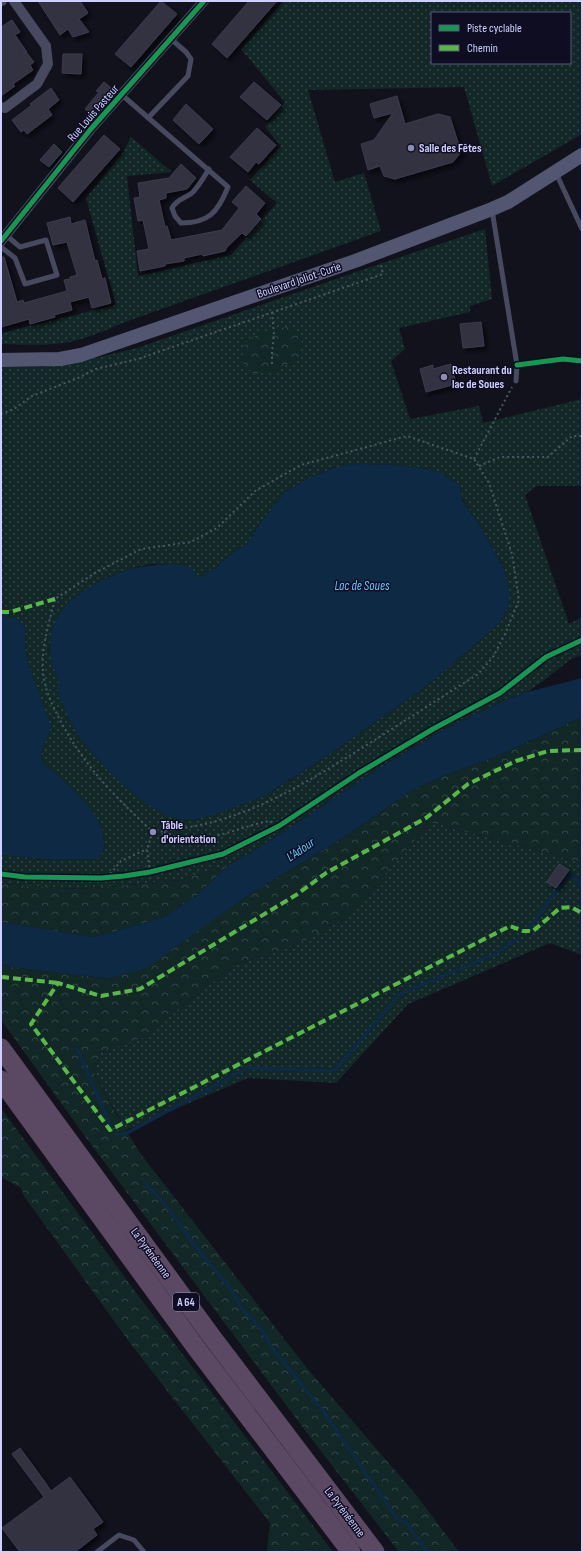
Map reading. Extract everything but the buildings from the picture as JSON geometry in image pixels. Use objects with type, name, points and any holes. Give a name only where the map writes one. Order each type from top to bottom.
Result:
[{"type":"highway","name":"La Pyrénéenne","points":[[1,1048],[212,1337],[375,1552]]},
{"type":"highway","name":"La Pyrénéenne","points":[[1,1080],[197,1349],[351,1552]]},
{"type":"main road","name":"Boulevard Joliot-Curie","points":[[1,360],[60,359],[81,354],[378,252],[508,202],[582,155]]},
{"type":"street","points":[[1,108],[5,108],[37,84],[48,64],[46,46],[14,1]]},
{"type":"street","name":"Rue Louis Pasteur","points":[[3,238],[90,130],[204,1]]},
{"type":"lane","points":[[148,118],[188,76],[192,59],[171,39]]},
{"type":"lane","name":"Rue Louis Pasteur","points":[[122,95],[209,169],[228,187],[222,203],[210,216],[195,223],[181,222],[172,208],[175,203],[191,194],[199,185],[209,169]]},
{"type":"lane","points":[[555,172],[582,229]]},
{"type":"lane","points":[[492,209],[517,365],[516,380]]},
{"type":"lane","name":"Rue Louis Pasteur","points":[[1,247],[15,258],[25,284],[57,275],[46,240],[20,247],[3,238]]},
{"type":"lane","points":[[97,1552],[120,1535],[134,1540],[144,1552]]},
{"type":"path","points":[[1,414],[14,409],[32,396],[78,378],[96,369],[138,359],[383,274],[378,252]]},
{"type":"path","points":[[272,312],[274,335],[272,364]]},
{"type":"path","points":[[474,459],[516,380]]},
{"type":"path","points":[[407,436],[474,459],[489,483],[512,554],[519,600],[505,634],[493,657],[478,674],[312,779],[264,804],[222,820],[163,832],[153,832],[112,793],[81,755],[63,726],[50,700],[43,672],[43,650],[55,599],[95,573],[141,549],[191,542],[217,528],[255,491],[301,465],[407,436]]},
{"type":"path","points":[[478,466],[500,457],[548,457],[572,436],[582,436]]},
{"type":"path","points":[[163,832],[187,840],[214,837],[270,821],[279,826]]},
{"type":"path","points":[[150,872],[147,849],[153,832]]},
{"type":"path","points":[[101,878],[111,873],[121,861],[147,849]]},
{"type":"green space","points":[[284,1],[582,1],[582,134],[492,186],[464,87],[308,90],[335,182],[364,173],[381,231],[77,340],[45,345],[1,344],[1,333],[116,305],[86,198],[122,154],[131,137],[172,172],[127,176],[138,276],[231,255],[277,203],[250,180],[281,146],[265,127],[285,102],[241,49]]},
{"type":"green space","points":[[485,229],[492,299],[470,306],[470,312],[399,328],[405,349],[391,361],[410,419],[479,406],[483,423],[582,399],[582,486],[536,486],[525,495],[569,624],[582,617],[582,655],[571,659],[527,692],[505,700],[447,728],[391,761],[263,845],[229,865],[180,880],[127,885],[78,889],[1,884],[1,855],[54,860],[97,859],[104,849],[104,844],[103,833],[88,806],[60,777],[45,765],[42,759],[41,754],[50,726],[27,659],[25,639],[26,628],[16,618],[1,617],[1,367],[42,367],[82,361],[137,348]],"holes":[[[361,464],[410,466],[429,469],[441,473],[460,484],[462,499],[479,524],[504,569],[507,607],[498,625],[417,693],[327,756],[274,790],[261,797],[202,817],[181,819],[157,810],[136,795],[99,761],[79,735],[58,690],[58,679],[49,649],[57,618],[106,578],[136,567],[152,564],[185,566],[194,571],[199,577],[202,577],[208,571],[217,568],[220,563],[239,548],[247,544],[261,522],[284,493],[303,481],[328,470]]]},
{"type":"green space","points":[[290,327],[302,339],[299,358],[275,371],[254,374],[241,361],[245,342],[266,331]]},
{"type":"green space","points":[[582,717],[582,863],[430,822],[367,896],[342,920],[302,942],[235,965],[142,1038],[101,1052],[94,1073],[115,1112],[140,1153],[306,1367],[417,1496],[459,1552],[399,1552],[307,1433],[87,1139],[1,1020],[1,964],[16,968],[105,978],[244,898],[346,836],[414,789],[446,775],[496,757]]},
{"type":"green space","points":[[430,822],[582,863],[582,955],[550,943],[408,1004],[336,1083],[248,1078],[126,1130],[94,1073],[101,1052],[142,1038],[235,965],[302,942],[367,896]]},
{"type":"green space","points":[[229,865],[197,895],[162,918],[94,937],[1,922],[1,884],[78,889],[127,885],[180,880]]},
{"type":"green space","points":[[1,1108],[140,1298],[333,1552],[267,1552],[270,1523],[130,1343],[24,1196],[21,1188],[1,1177]]},
{"type":"water","name":"Lac de Soues","points":[[344,465],[400,465],[429,469],[441,473],[460,484],[462,500],[479,524],[504,569],[507,580],[510,596],[508,607],[498,625],[417,693],[327,756],[269,793],[231,809],[209,816],[188,820],[179,819],[165,814],[149,805],[132,793],[101,763],[87,747],[69,719],[59,694],[58,678],[52,666],[51,659],[51,635],[57,618],[71,601],[90,587],[100,581],[131,569],[144,566],[171,564],[191,568],[199,577],[202,577],[208,571],[217,568],[220,563],[239,548],[247,544],[261,522],[284,493],[303,481],[328,470]]},
{"type":"water","points":[[1,617],[16,618],[26,628],[25,639],[27,658],[50,725],[49,735],[41,753],[42,758],[44,763],[80,797],[94,814],[99,823],[103,832],[104,846],[102,853],[97,859],[54,860],[1,855]]},
{"type":"water","name":"L'Adour","points":[[582,678],[582,717],[496,757],[446,775],[414,789],[346,836],[244,898],[145,969],[105,978],[16,968],[1,964],[1,922],[94,937],[162,918],[197,895],[229,865],[263,845],[391,761],[447,728],[505,700],[527,692]]},
{"type":"waterway","points":[[530,927],[570,874],[582,885]]},
{"type":"waterway","points":[[116,1135],[123,1135],[248,1068],[334,1071],[400,994],[493,955],[517,939]]},
{"type":"waterway","points":[[77,1049],[111,1126]]},
{"type":"waterway","points":[[145,1183],[168,1208],[201,1254],[231,1289],[241,1308],[262,1330],[272,1348],[323,1411],[398,1520],[406,1522],[427,1552]]},
{"type":"marked path","points":[[1,612],[10,612],[55,599]]},
{"type":"marked path","points":[[582,750],[548,751],[516,761],[468,784],[426,818],[326,873],[296,895],[140,989],[101,996],[58,983],[31,1024],[110,1130],[510,926],[523,931],[533,931],[560,908],[571,907],[582,913]]},
{"type":"marked path","points":[[1,977],[58,983]]},
{"type":"cycle path","points":[[1,241],[90,130],[204,1]]},
{"type":"cycle path","points":[[517,365],[563,359],[582,361]]},
{"type":"cycle path","points":[[1,874],[25,877],[101,878],[124,876],[150,872],[223,854],[279,826],[359,773],[433,729],[500,693],[546,657],[582,640]]},
{"type":"place","name":"Salle des Fêtes","points":[[411,148]]},
{"type":"place","name":"Restaurant du lac de Soues","points":[[444,377]]},
{"type":"place","name":"Tâble d'orientation","points":[[153,832]]}]
